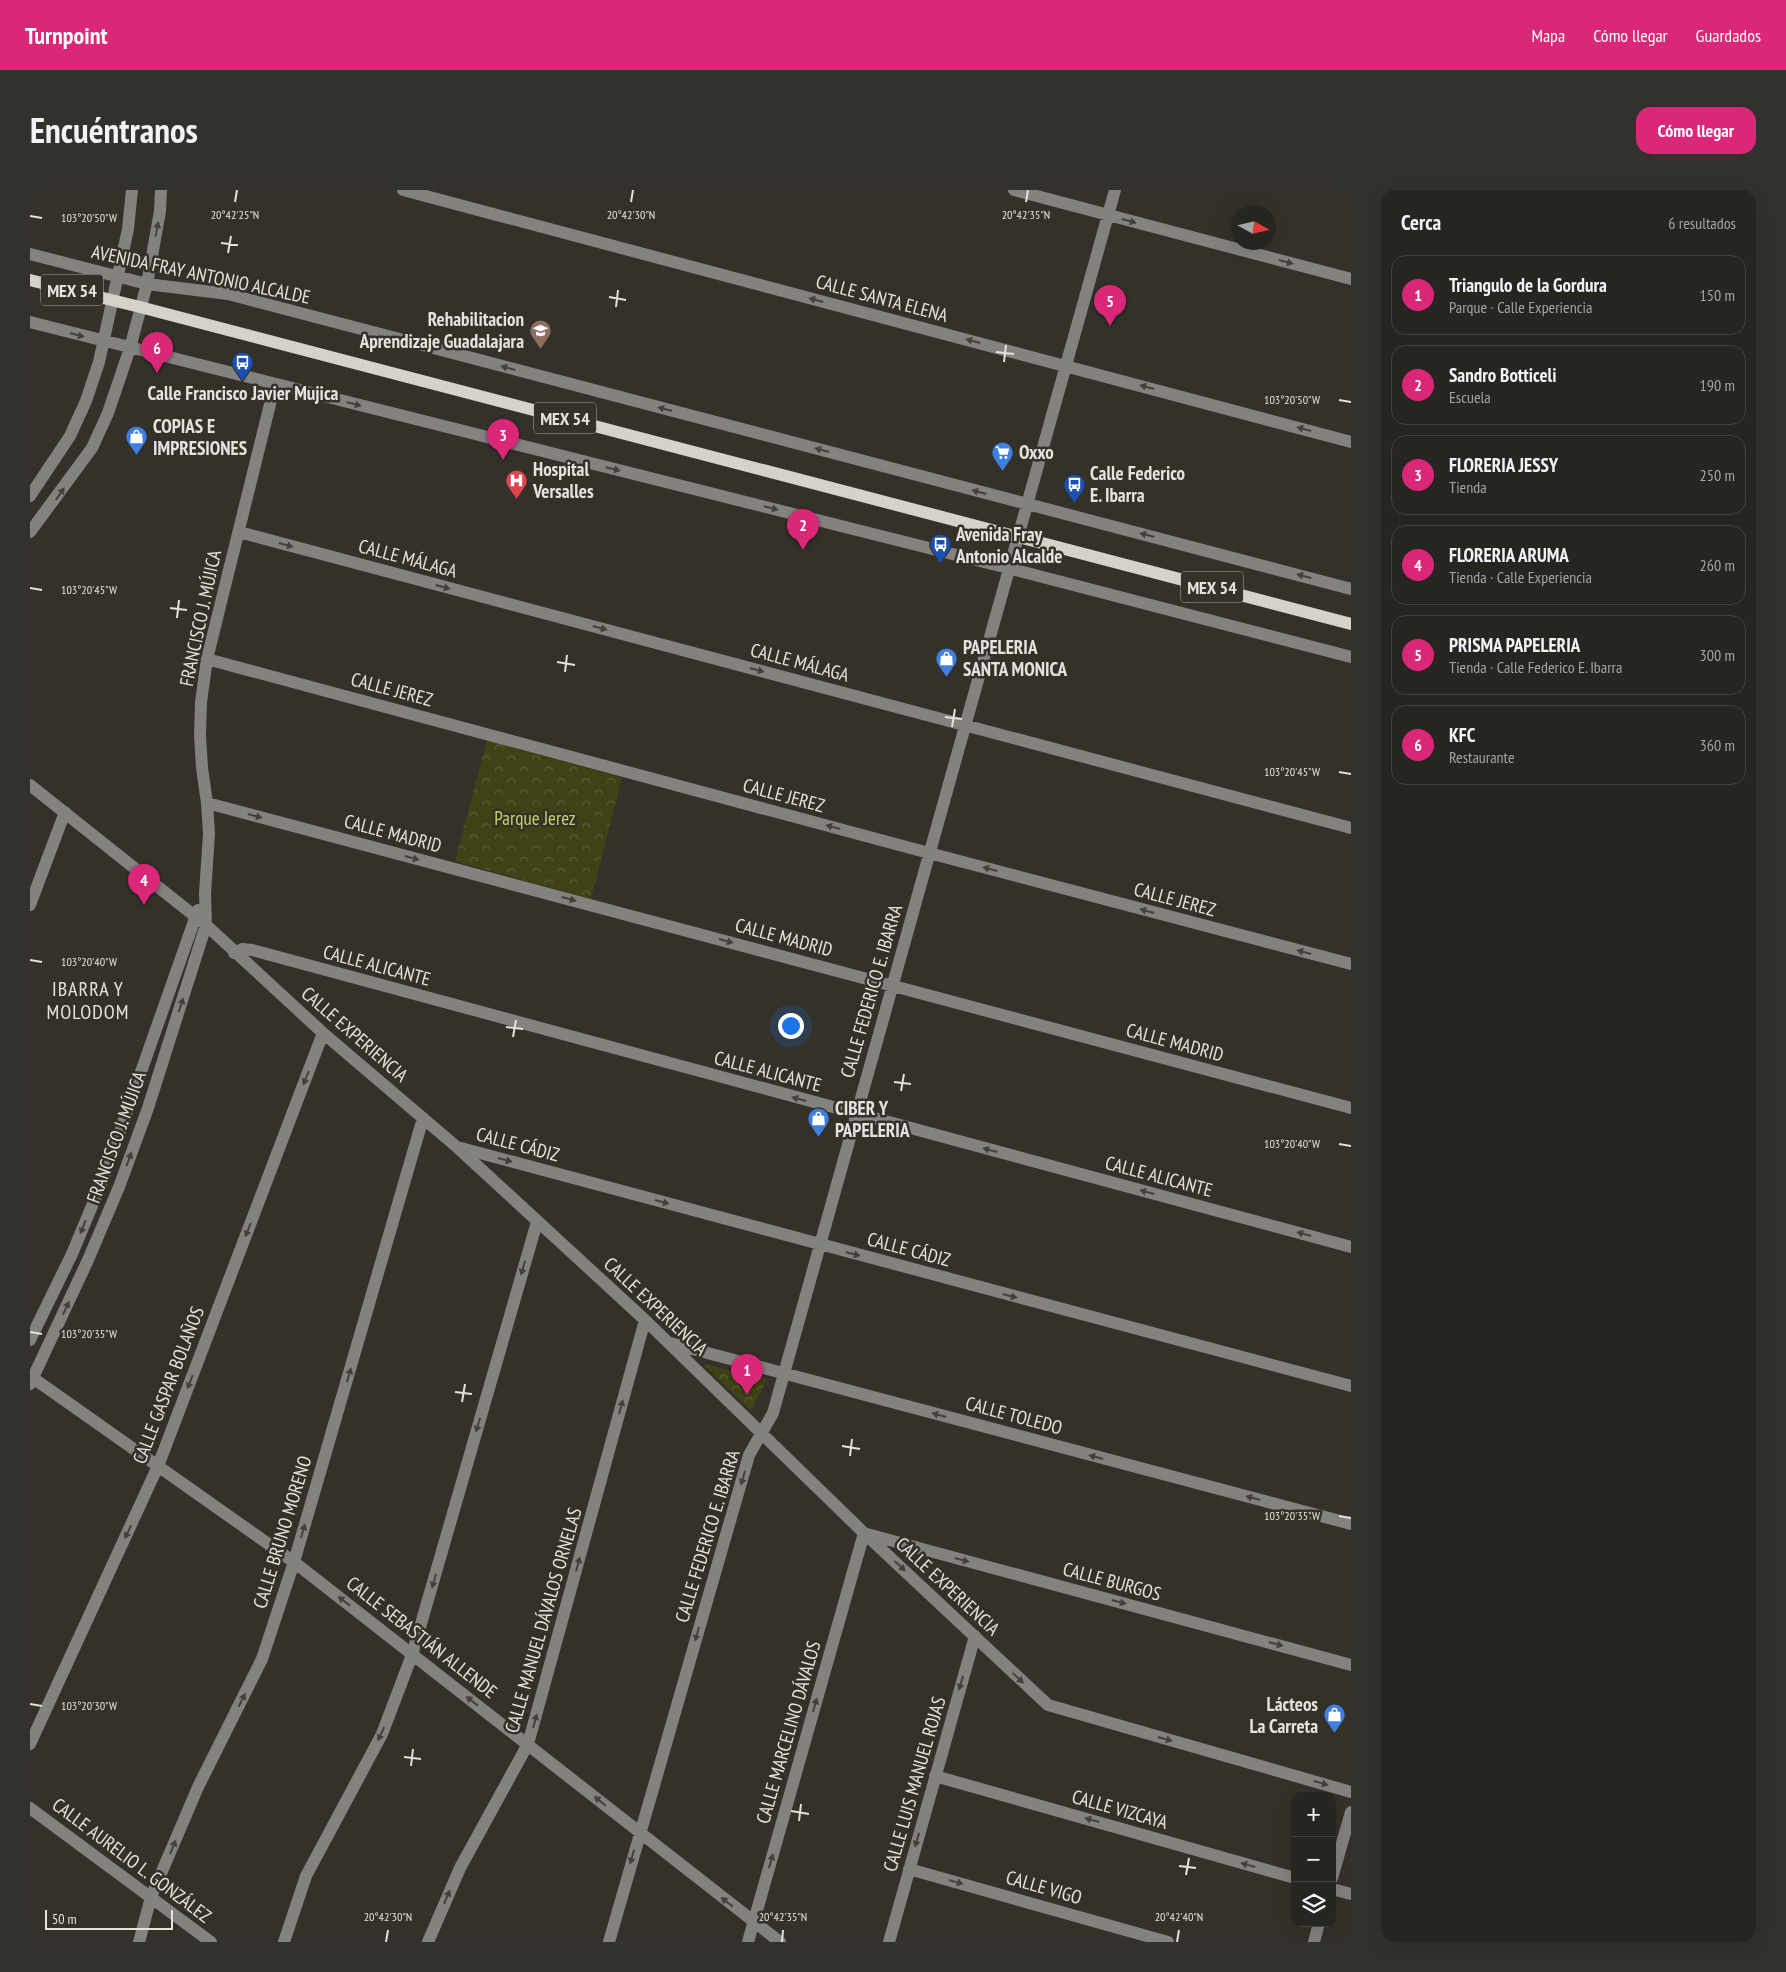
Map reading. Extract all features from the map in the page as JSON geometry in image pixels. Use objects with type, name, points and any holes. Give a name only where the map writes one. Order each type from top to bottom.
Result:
[{"type":"main road","name":"MEX 54","points":[[30,280],[140,307],[1351,624]]},
{"type":"street","points":[[30,496],[70,436],[86,401],[104,342],[128,229],[132,190]]},
{"type":"street","points":[[30,532],[92,448],[108,413],[130,348],[147,284],[160,211],[161,190]]},
{"type":"street","name":"CALLE SANTA ELENA","points":[[403,190],[1351,442]]},
{"type":"street","points":[[1014,190],[1351,279]]},
{"type":"street","name":"CALLE FEDERICO E. IBARRA","points":[[609,1942],[639,1832],[749,1455],[773,1413],[1115,190]]},
{"type":"street","name":"AVENIDA FRAY ANTONIO ALCALDE","points":[[30,254],[147,284],[228,294],[1351,589]]},
{"type":"street","points":[[30,322],[1008,568],[1351,657]]},
{"type":"street","name":"FRANCISCO J. MÚJICA","points":[[31,1380],[88,1260],[119,1186],[148,1108],[206,926],[205,894],[210,834],[208,803],[202,768],[201,702],[207,659],[276,384]]},
{"type":"street","name":"CALLE MÁLAGA","points":[[239,532],[1351,828]]},
{"type":"street","name":"CALLE JEREZ","points":[[207,659],[1351,964]]},
{"type":"street","name":"CALLE EXPERIENCIA","points":[[30,785],[206,926],[323,1032],[458,1148],[645,1320],[864,1533],[1048,1705],[1351,1792]]},
{"type":"street","name":"CALLE MADRID","points":[[208,803],[1351,1108]]},
{"type":"street","points":[[30,905],[65,812]]},
{"type":"street","name":"FRANCISCO J. MÚJICA","points":[[30,1340],[72,1254],[104,1177],[194,917],[205,894]]},
{"type":"street","name":"CALLE ALICANTE","points":[[234,952],[242,949],[252,950],[1351,1247]]},
{"type":"street","name":"CALLE GASPAR BOLAÑOS","points":[[30,1744],[158,1466],[323,1032]]},
{"type":"street","name":"CALLE BRUNO MORENO","points":[[139,1942],[151,1897],[198,1787],[262,1659],[294,1562],[423,1118]]},
{"type":"street","name":"CALLE CÁDIZ","points":[[458,1148],[1351,1386]]},
{"type":"street","points":[[284,1942],[306,1876],[382,1734],[412,1655],[537,1222]]},
{"type":"street","name":"CALLE MANUEL DÁVALOS ORNELAS","points":[[428,1942],[460,1868],[528,1744],[645,1320]]},
{"type":"street","name":"CALLE TOLEDO","points":[[668,1343],[1351,1524]]},
{"type":"street","name":"CALLE SEBASTIÁN ALLENDE","points":[[31,1380],[158,1466],[294,1562],[780,1942]]},
{"type":"street","name":"CALLE BURGOS","points":[[864,1533],[1351,1665]]},
{"type":"street","name":"CALLE MARCELINO DÁVALOS","points":[[748,1942],[864,1533]]},
{"type":"street","name":"CALLE LUIS MANUEL ROJAS","points":[[889,1942],[974,1636]]},
{"type":"street","name":"CALLE VIZCAYA","points":[[935,1776],[1291,1877]]},
{"type":"street","name":"CALLE AURELIO L. GONZÁLEZ","points":[[30,1808],[211,1942]]},
{"type":"street","points":[[1336,1864],[1351,1812]]},
{"type":"street","name":"CALLE VIGO","points":[[910,1869],[1168,1942]]},
{"type":"street","points":[[1336,1890],[1351,1894]]},
{"type":"street","points":[[1314,1942],[1318,1927]]},
{"type":"green space","name":"Parque Jerez","points":[[487,740],[622,778],[591,899],[455,861]]},
{"type":"green space","points":[[703,1364],[767,1379],[751,1411]]},
{"type":"place","name":"PRISMA PAPELERIA","points":[[1110,326]]},
{"type":"place","name":"Rehabilitacion Aprendizaje Guadalajara","points":[[540,349]]},
{"type":"place","name":"KFC","points":[[157,373]]},
{"type":"place","name":"Calle Francisco Javier Mujica","points":[[243,381]]},
{"type":"place","name":"COPIAS E IMPRESIONES","points":[[137,456]]},
{"type":"place","name":"FLORERIA JESSY","points":[[503,460]]},
{"type":"place","name":"Oxxo","points":[[1003,471]]},
{"type":"place","name":"Hospital Versalles","points":[[517,499]]},
{"type":"place","name":"Calle Federico E. Ibarra","points":[[1074,503]]},
{"type":"place","name":"Sandro Botticeli","points":[[803,550]]},
{"type":"place","name":"Avenida Fray Antonio Alcalde","points":[[940,564]]},
{"type":"place","name":"PAPELERIA SANTA MONICA","points":[[947,677]]},
{"type":"place","name":"FLORERIA ARUMA","points":[[144,905]]},
{"type":"place","name":"CIBER Y PAPELERIA","points":[[819,1138]]},
{"type":"place","name":"Triangulo de la Gordura","points":[[747,1395]]},
{"type":"place","name":"Lácteos La Carreta","points":[[1334,1734]]},
{"type":"district","name":"IBARRA Y MOLODOM","points":[[88,1000]]}]
